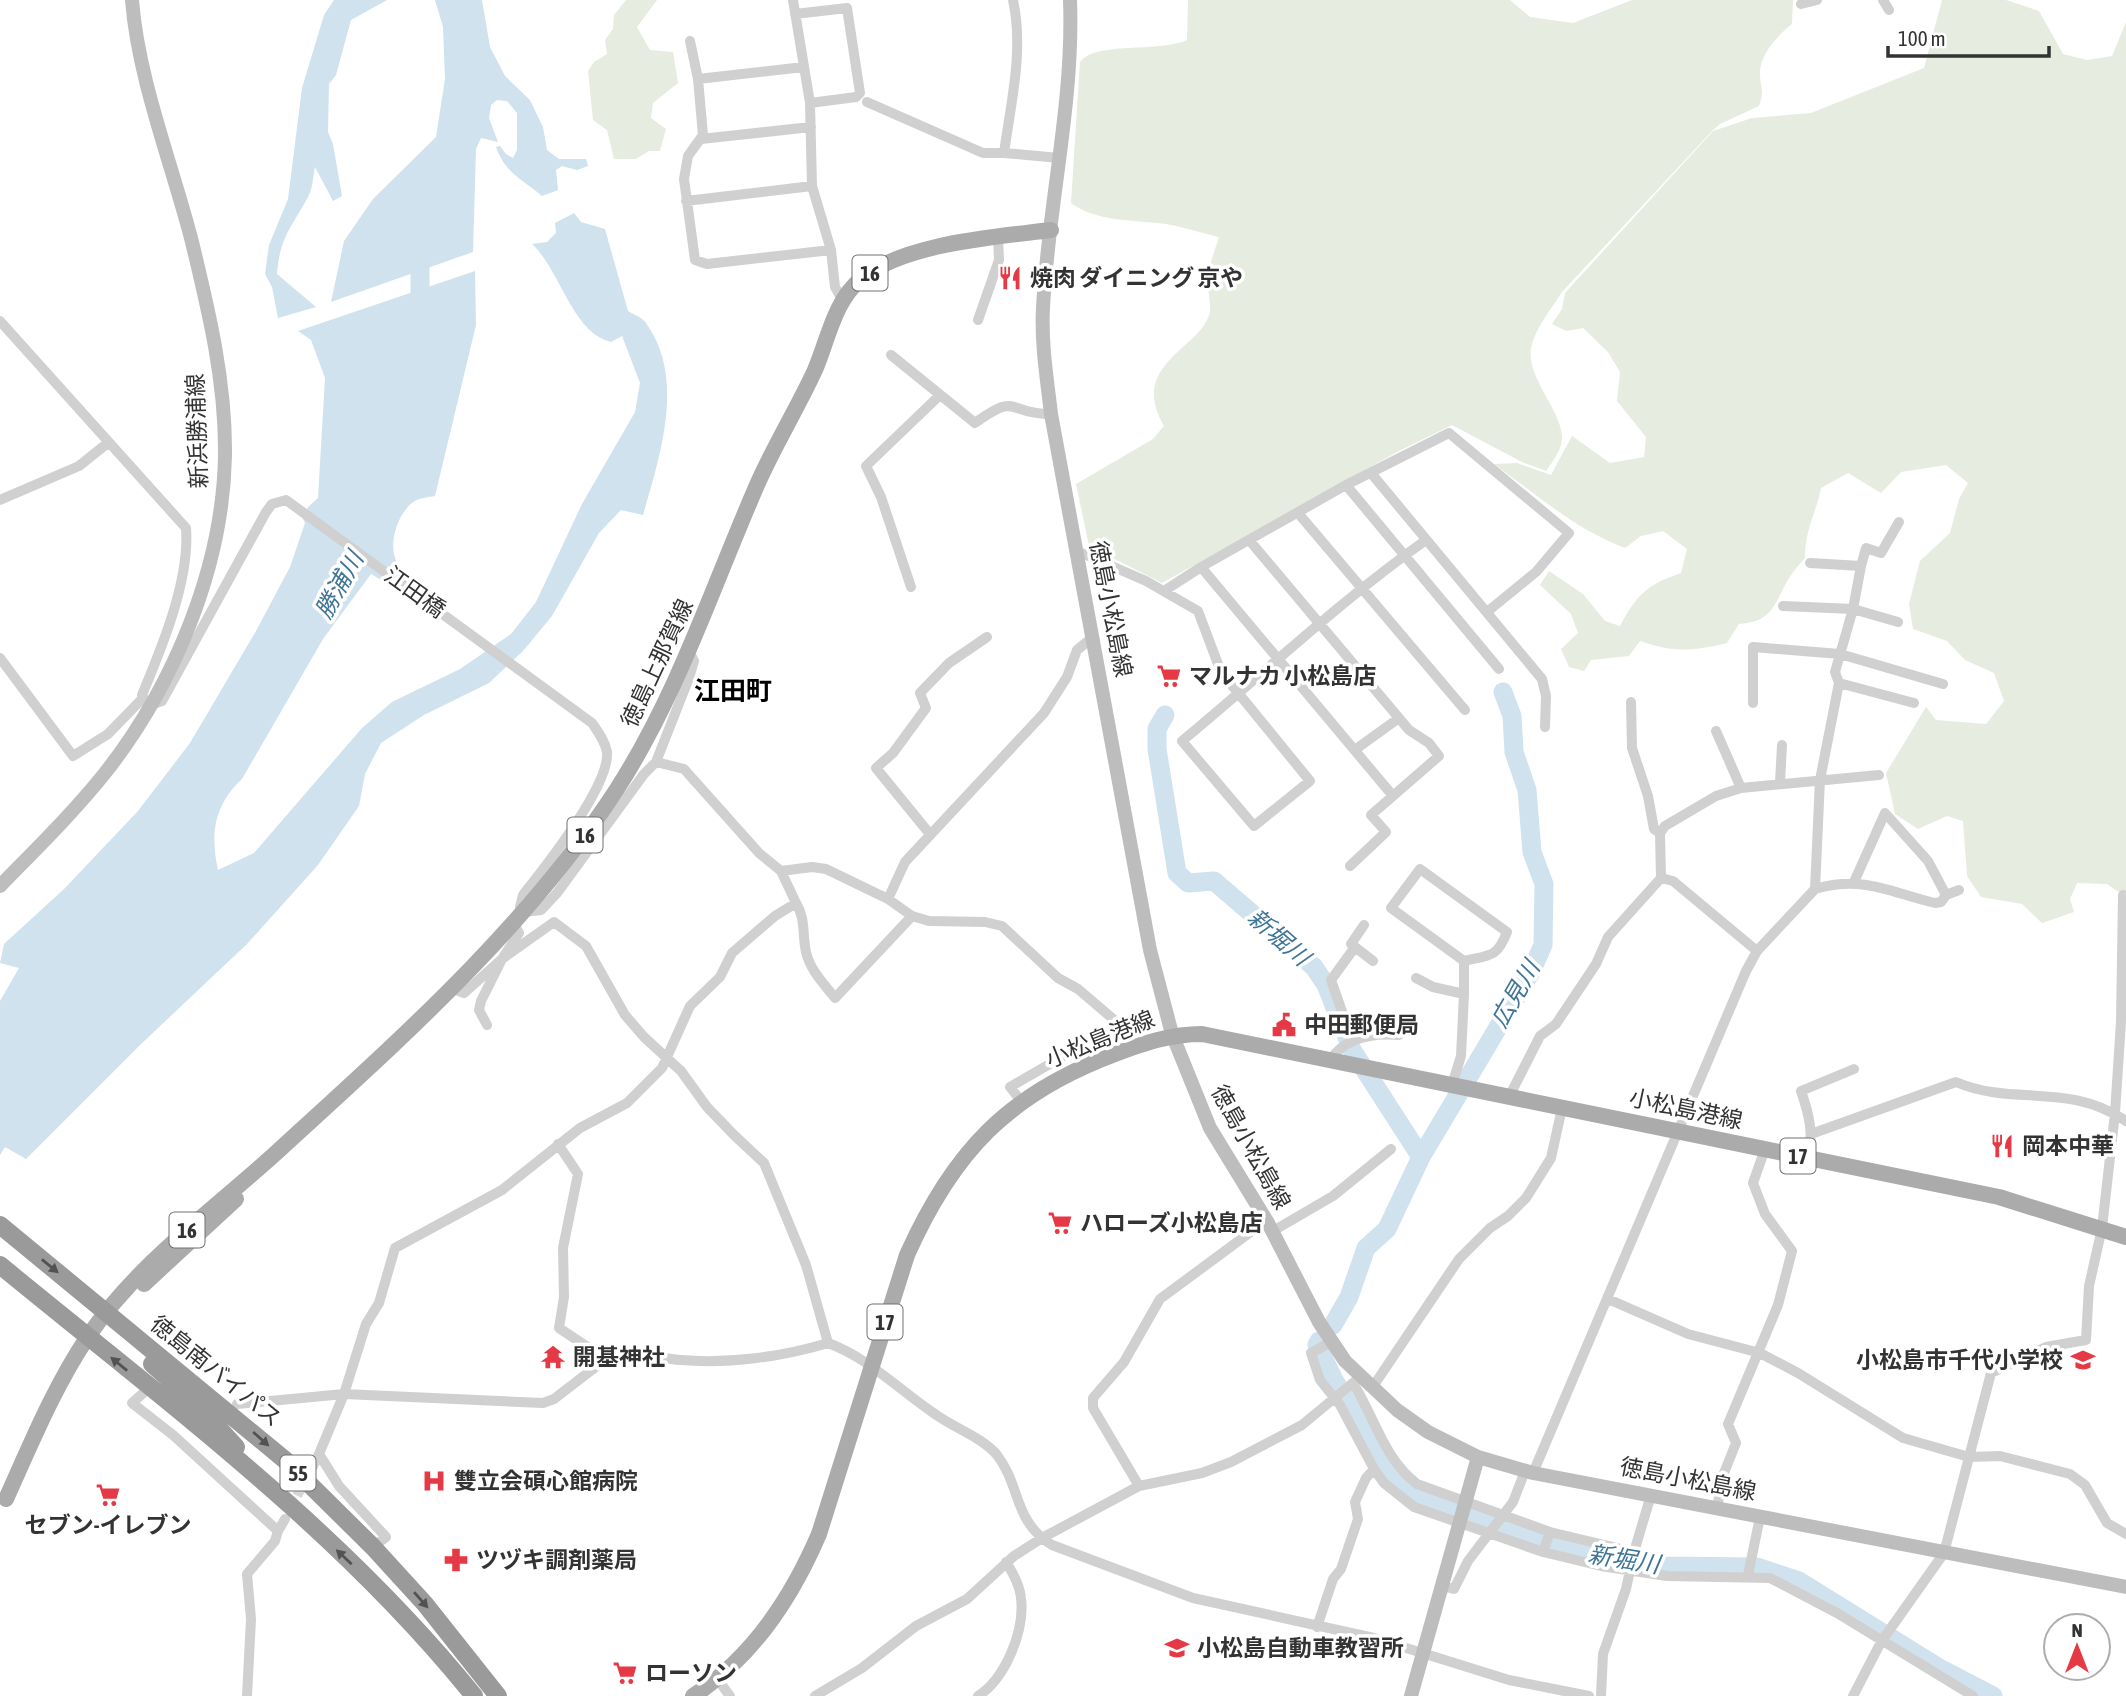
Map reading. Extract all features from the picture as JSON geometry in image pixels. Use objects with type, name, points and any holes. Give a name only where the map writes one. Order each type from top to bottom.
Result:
[{"type":"highway","name":"徳島南バイパス","points":[[0,1225],[106,1317],[255,1433],[373,1547],[498,1696]]},
{"type":"highway","name":"55","points":[[0,1265],[267,1486],[353,1564],[469,1689]]},
{"type":"highway","points":[[106,1317],[194,1401],[267,1486]]},
{"type":"main road","name":"新浜勝浦線","points":[[0,886],[106,772],[145,703],[175,659],[197,606],[214,546],[225,456],[214,336],[147,77],[132,0]]},
{"type":"main road","name":"徳島小松島線","points":[[1070,0],[1069,70],[1042,311],[1051,414],[1150,950],[1172,1034],[1210,1128],[1270,1227],[1323,1347],[1354,1382],[1372,1388],[1428,1432],[1478,1457],[1529,1472],[2126,1587]]},
{"type":"main road","name":"徳島上那賀線","points":[[3,1504],[86,1337],[152,1262],[274,1155],[451,988],[519,918],[617,788],[664,705],[758,484],[815,370],[843,301],[861,279],[891,260],[998,237],[1051,230]]},
{"type":"main road","name":"小松島港線","points":[[693,1696],[718,1680],[778,1611],[805,1567],[819,1534],[907,1255],[926,1211],[952,1170],[990,1128],[1021,1101],[1086,1065],[1172,1034],[1202,1034],[1331,1059],[1999,1197],[2126,1237]]},
{"type":"main road","points":[[1411,1696],[1478,1457]]},
{"type":"street","points":[[793,0],[810,103],[812,186],[831,250],[835,287],[843,301]]},
{"type":"street","points":[[1004,153],[1018,59],[1019,36],[1013,0]]},
{"type":"street","points":[[1801,4],[1816,0]]},
{"type":"street","points":[[1883,0],[1889,10]]},
{"type":"street","points":[[795,14],[847,8],[860,93],[856,97],[810,103]]},
{"type":"street","points":[[690,41],[704,129],[684,167],[695,260],[707,264],[831,250]]},
{"type":"street","points":[[698,79],[804,66]]},
{"type":"street","points":[[867,102],[983,153],[1059,158]]},
{"type":"street","points":[[701,138],[811,127]]},
{"type":"street","points":[[686,201],[812,186]]},
{"type":"street","points":[[978,320],[999,260],[998,237]]},
{"type":"street","points":[[0,321],[186,528],[182,572],[145,703],[108,734],[74,756],[0,658]]},
{"type":"street","points":[[891,355],[975,423],[1000,405],[1012,404],[1028,413],[1051,414]]},
{"type":"street","points":[[911,587],[881,497],[866,466],[940,395]]},
{"type":"street","points":[[1164,591],[1201,567],[1346,485],[1449,433],[1569,533],[1536,572],[1488,612]]},
{"type":"street","points":[[0,500],[79,466],[109,442]]},
{"type":"street","points":[[1371,473],[1542,680],[1546,696],[1545,727]]},
{"type":"street","points":[[1346,485],[1499,668]]},
{"type":"street","name":"江田橋","points":[[145,703],[162,701],[272,503],[286,500],[300,508],[592,723],[607,751],[603,772],[585,807],[523,895],[519,933],[502,959]]},
{"type":"street","points":[[1298,513],[1465,710]]},
{"type":"street","points":[[1815,889],[1820,780],[1839,683],[1835,672],[1853,609],[1866,548],[1881,553],[1899,522]]},
{"type":"street","points":[[1077,551],[1090,554],[1198,611],[1221,673],[1239,695],[1310,781],[1254,826],[1182,741],[1239,695],[1362,590],[1426,540]]},
{"type":"street","points":[[1250,541],[1409,730],[1429,743],[1439,756],[1371,814],[1386,832],[1350,866]]},
{"type":"street","points":[[1810,563],[1861,566]]},
{"type":"street","points":[[1201,567],[1393,796]]},
{"type":"street","points":[[1783,606],[1853,609],[1898,622]]},
{"type":"street","points":[[929,833],[876,768],[893,753],[926,708],[920,693],[949,663],[987,637]]},
{"type":"street","points":[[888,899],[905,862],[929,833],[1044,713],[1067,677],[1077,650],[1084,641],[1093,637]]},
{"type":"street","points":[[1753,703],[1753,647],[1840,654],[1943,684]]},
{"type":"street","points":[[519,918],[541,911],[557,893],[644,774],[656,762],[689,678],[694,661],[689,651]]},
{"type":"street","points":[[1839,683],[1914,703]]},
{"type":"street","points":[[1631,702],[1632,748],[1648,796],[1654,828],[1660,833]]},
{"type":"street","points":[[1356,749],[1399,718]]},
{"type":"street","points":[[1716,731],[1741,788]]},
{"type":"street","points":[[1780,783],[1782,745]]},
{"type":"street","points":[[656,762],[684,769],[759,853],[781,871],[804,922],[805,949],[812,969],[835,998],[912,916]]},
{"type":"street","points":[[1509,1097],[1541,1036],[1556,1024],[1596,964],[1608,937],[1661,878],[1660,833],[1665,826],[1716,796],[1741,788],[1879,775]]},
{"type":"street","points":[[1854,882],[1885,813],[1928,861],[1946,895]]},
{"type":"street","points":[[781,871],[826,869],[888,899],[912,916],[929,921],[985,922],[1002,926],[1058,978],[1078,989],[1119,1024],[1116,1035],[1081,1046],[1010,1087],[1021,1101]]},
{"type":"street","points":[[1420,869],[1507,932],[1495,954],[1464,961],[1391,908],[1420,869]]},
{"type":"street","points":[[1661,878],[1673,881],[1757,951]]},
{"type":"street","points":[[1443,1586],[1454,1589],[1468,1561],[1513,1502],[1529,1472],[1608,1299],[1677,1130],[1757,951],[1815,889],[1854,882],[1874,884],[1935,904],[1941,902],[1946,895],[1959,890]]},
{"type":"street","points":[[1853,1696],[1882,1641],[1944,1553],[1991,1373],[2046,1348],[2086,1340],[2089,1286],[2102,1228],[2115,1113],[2121,1022],[2123,895]]},
{"type":"street","points":[[312,1468],[344,1394],[366,1324],[379,1303],[396,1248],[502,1190],[580,1128],[626,1103],[662,1068],[690,1006],[720,977],[732,953],[775,915],[796,903]]},
{"type":"street","points":[[451,988],[464,993],[502,959],[554,922],[586,946],[625,1014],[644,1037],[692,1084],[707,1107],[764,1163],[806,1265],[828,1343]]},
{"type":"street","points":[[1364,925],[1351,944],[1373,961]]},
{"type":"street","points":[[1352,1040],[1331,980],[1355,947]]},
{"type":"street","points":[[487,1025],[479,1010],[481,1001],[502,959]]},
{"type":"street","points":[[1459,1086],[1464,961]]},
{"type":"street","points":[[1416,978],[1433,987],[1464,994]]},
{"type":"street","points":[[1331,1059],[1338,1049],[1352,1040],[1373,1035],[1399,1035]]},
{"type":"street","points":[[1808,1158],[1811,1134],[1801,1091],[1854,1069]]},
{"type":"street","points":[[1811,1134],[1956,1082],[1979,1090],[2086,1100],[2126,1121]]},
{"type":"street","points":[[1372,1388],[1459,1259],[1526,1198],[1551,1158],[1562,1108]]},
{"type":"street","points":[[558,1144],[578,1174],[563,1248],[564,1297],[559,1328],[604,1358]]},
{"type":"street","points":[[1139,1486],[1093,1408],[1093,1398],[1124,1362],[1160,1299],[1252,1231],[1270,1227],[1333,1196],[1391,1149]]},
{"type":"street","points":[[1717,1509],[1722,1478],[1736,1443],[1728,1424],[1778,1305],[1792,1251],[1765,1214],[1754,1183],[1765,1149]]},
{"type":"street","points":[[1608,1299],[1688,1334],[1760,1353],[1798,1373],[1903,1438],[1969,1457],[1980,1454],[2000,1457],[2070,1474],[2085,1485],[2106,1523],[2126,1534]]},
{"type":"street","points":[[237,1404],[344,1394],[543,1403],[554,1399],[604,1358],[627,1351],[666,1359],[716,1360],[802,1351],[828,1343],[872,1366],[932,1413],[986,1445],[998,1457],[1032,1531],[1042,1538],[1193,1598],[1374,1638],[1509,1680],[1589,1696]]},
{"type":"street","points":[[1323,1347],[1311,1353],[1315,1370],[1337,1397],[1374,1469],[1403,1501],[1501,1518],[1550,1534],[1633,1554]]},
{"type":"street","points":[[815,1696],[862,1668],[916,1626],[967,1599],[1006,1562],[1042,1538],[1139,1486],[1202,1473],[1231,1462],[1302,1425],[1354,1382],[1402,1473],[1492,1531],[1544,1550],[1667,1576],[1748,1574],[1770,1578],[1973,1696]]},
{"type":"street","points":[[149,1388],[132,1403],[173,1435],[278,1531]]},
{"type":"street","points":[[319,1454],[339,1486],[386,1537],[373,1547]]},
{"type":"street","points":[[1317,1627],[1358,1518],[1355,1502],[1366,1478],[1374,1469]]},
{"type":"street","points":[[1601,1696],[1603,1654],[1651,1495]]},
{"type":"street","points":[[1748,1574],[1760,1517]]},
{"type":"street","points":[[247,1696],[251,1619],[247,1574],[275,1541],[285,1519]]},
{"type":"street","points":[[1544,1550],[1550,1534]]},
{"type":"street","points":[[978,1696],[994,1685],[1020,1624],[1021,1596],[1006,1562]]},
{"type":"street","points":[[718,1680],[730,1696]]},
{"type":"shaded area","points":[[626,0],[657,0],[637,27],[650,50],[673,52],[678,83],[653,103],[651,118],[666,129],[660,151],[649,151],[636,159],[614,159],[607,130],[593,120],[588,71],[594,62],[607,54],[605,40],[613,29],[614,15]]},
{"type":"shaded area","points":[[1188,0],[1510,0],[1530,17],[1573,23],[1632,0],[1793,0],[1792,24],[1775,40],[1763,60],[1760,74],[1762,96],[1759,106],[1720,124],[1712,131],[1562,292],[1537,331],[1532,344],[1533,367],[1560,425],[1562,436],[1559,450],[1546,471],[1522,462],[1452,425],[1399,451],[1162,583],[1089,546],[1076,484],[1153,439],[1164,426],[1155,404],[1155,387],[1161,372],[1171,359],[1205,324],[1210,311],[1209,273],[1219,237],[1166,224],[1104,217],[1071,203],[1080,62],[1088,56],[1113,49],[1160,46],[1187,40]]},
{"type":"shaded area","points":[[1942,0],[2006,0],[2039,11],[2063,54],[2087,60],[2112,56],[2126,22],[2126,897],[2107,884],[2077,883],[2070,899],[2074,912],[2042,923],[2022,904],[1981,897],[1967,876],[1963,821],[1947,816],[1918,829],[1895,814],[1886,773],[1926,707],[1936,720],[1986,724],[2004,701],[1994,673],[1965,660],[1947,641],[1913,629],[1909,604],[1920,561],[1950,533],[1959,499],[1968,483],[1946,465],[1901,472],[1881,493],[1848,473],[1821,488],[1808,531],[1805,558],[1764,617],[1739,624],[1727,643],[1684,650],[1663,648],[1640,641],[1629,656],[1591,660],[1584,671],[1569,667],[1561,649],[1578,633],[1571,614],[1540,585],[1549,571],[1583,594],[1605,621],[1620,626],[1644,592],[1681,573],[1687,549],[1663,531],[1641,536],[1625,548],[1589,531],[1494,464],[1517,463],[1551,475],[1572,436],[1610,463],[1644,457],[1646,437],[1617,401],[1620,372],[1608,352],[1583,328],[1566,331],[1552,324],[1562,309],[1565,293],[1713,131],[1752,118],[1811,113],[1924,68]]},
{"type":"water","points":[[334,0],[387,0],[351,20],[336,75],[329,84],[328,132],[333,144],[342,196],[333,201],[315,167],[310,192],[281,250],[277,274],[316,307],[278,318],[272,287],[265,274],[269,245],[288,199],[302,88],[324,15]]},
{"type":"water","points":[[435,0],[482,0],[490,47],[505,76],[530,100],[543,127],[547,150],[559,159],[586,159],[588,166],[577,170],[562,166],[556,170],[558,190],[542,196],[515,175],[500,156],[496,147],[500,146],[513,158],[517,150],[517,113],[507,101],[497,100],[491,105],[489,118],[498,142],[481,138],[476,149],[473,252],[331,302],[344,241],[373,199],[436,137],[445,79],[443,27]]},
{"type":"water","points":[[574,213],[581,222],[605,229],[628,311],[646,323],[658,345],[665,368],[666,418],[643,515],[621,510],[599,533],[552,616],[523,651],[489,683],[424,715],[381,743],[365,774],[359,806],[318,865],[247,944],[140,1045],[26,1159],[5,1147],[0,1155],[0,1001],[19,968],[0,963],[4,944],[65,888],[138,811],[190,743],[290,567],[305,523],[303,519],[308,507],[318,498],[325,378],[311,340],[298,331],[475,271],[476,325],[435,496],[413,502],[407,508],[398,524],[393,543],[396,561],[403,570],[419,581],[406,595],[371,574],[323,639],[242,779],[225,799],[220,810],[214,844],[218,870],[254,853],[362,728],[392,702],[460,669],[511,634],[536,602],[582,504],[635,412],[640,383],[622,336],[611,342],[586,326],[576,314],[542,255],[532,244],[547,242],[556,233],[555,223]]},
{"type":"waterway","name":"勝浦川","points":[[420,246],[420,314]]},
{"type":"waterway","name":"広見川","points":[[1333,1325],[1349,1297],[1366,1248],[1387,1229],[1421,1157],[1531,972],[1543,945],[1544,884],[1532,852],[1527,790],[1514,752],[1512,716],[1503,692]]},
{"type":"waterway","name":"新堀川","points":[[1165,715],[1157,729],[1157,749],[1177,873],[1188,883],[1214,881],[1314,967],[1326,985],[1352,1050],[1421,1157]]},
{"type":"waterway","name":"新堀川","points":[[1319,1341],[1317,1345],[1334,1380],[1384,1463],[1400,1485],[1420,1498],[1578,1552],[1664,1566],[1757,1567],[1799,1581],[1941,1669],[1993,1696]]},
{"type":"tunnel","points":[[290,1509],[306,1479]]},
{"type":"place","name":"焼肉 ダイニング 京や","points":[[1010,278]]},
{"type":"place","name":"マルナカ 小松島店","points":[[1169,676]]},
{"type":"place","name":"中田郵便局","points":[[1284,1025]]},
{"type":"place","name":"岡本中華","points":[[2002,1146]]},
{"type":"place","name":"ハローズ小松島店","points":[[1060,1223]]},
{"type":"place","name":"開基神社","points":[[553,1357]]},
{"type":"place","name":"小松島市千代小学校","points":[[2083,1360]]},
{"type":"place","name":"雙立会碩心館病院","points":[[434,1481]]},
{"type":"place","name":"セブン-イレブン","points":[[108,1495]]},
{"type":"place","name":"ツヅキ調剤薬局","points":[[456,1560]]},
{"type":"place","name":"小松島自動車教習所","points":[[1177,1648]]},
{"type":"place","name":"ローソン","points":[[625,1673]]},
{"type":"district","name":"江田町","points":[[733,691]]}]
